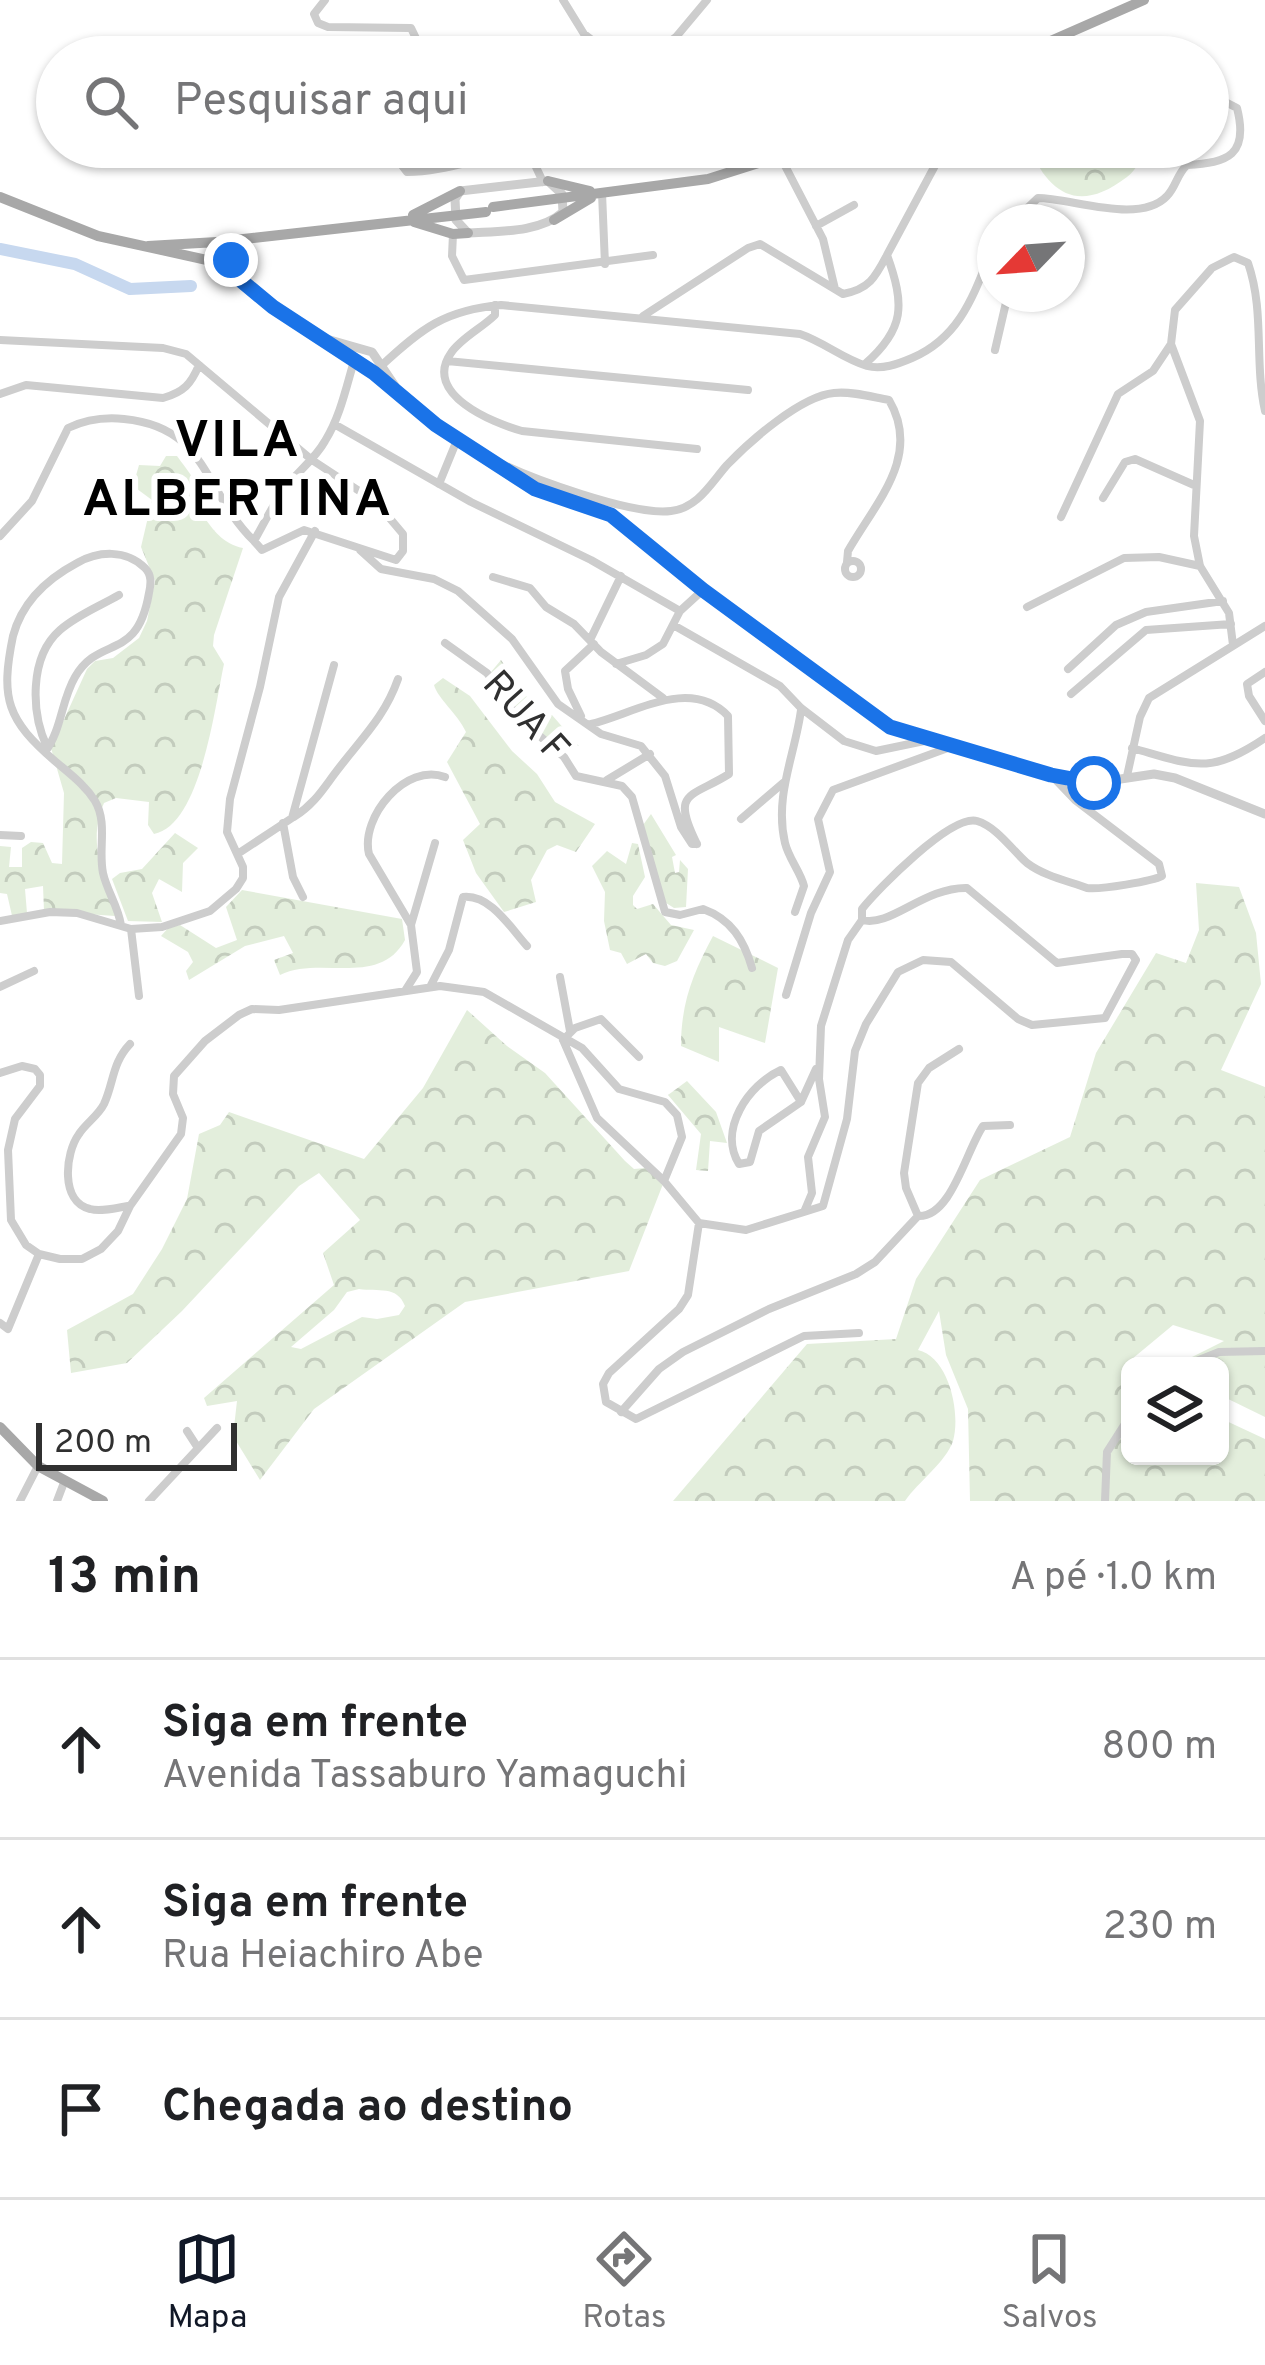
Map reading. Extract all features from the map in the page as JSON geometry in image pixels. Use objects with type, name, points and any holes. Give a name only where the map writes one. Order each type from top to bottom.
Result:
[{"type":"main road","points":[[1062,36],[1144,0]]},
{"type":"main road","points":[[145,247],[255,240],[490,210],[708,179],[747,168]]},
{"type":"main road","points":[[545,181],[600,193]]},
{"type":"main road","points":[[405,220],[460,191]]},
{"type":"main road","points":[[554,220],[600,193]]},
{"type":"main road","points":[[0,197],[98,236],[225,261],[255,240]]},
{"type":"main road","points":[[405,220],[453,234],[468,233]]},
{"type":"main road","points":[[221,241],[233,247],[225,261]]},
{"type":"main road","points":[[221,241],[211,252],[225,261]]},
{"type":"main road","points":[[0,1427],[38,1466],[103,1501]]},
{"type":"street","points":[[325,0],[314,14],[328,28],[411,28],[415,36]]},
{"type":"street","points":[[563,0],[587,36]]},
{"type":"street","points":[[678,36],[707,0]]},
{"type":"street","points":[[1229,104],[1237,108],[1241,133],[1229,157]]},
{"type":"street","points":[[404,168],[428,172],[448,168]]},
{"type":"street","points":[[538,168],[545,181]]},
{"type":"street","points":[[787,168],[816,226],[835,290]]},
{"type":"street","points":[[644,316],[760,244],[835,290],[862,290],[874,281],[934,168]]},
{"type":"street","points":[[1085,208],[1152,206],[1170,193],[1185,168]]},
{"type":"street","points":[[545,181],[560,188],[563,199],[563,212],[554,220],[468,233],[455,199],[460,191],[545,181]]},
{"type":"street","points":[[600,193],[605,264]]},
{"type":"street","points":[[1033,204],[1038,198],[1066,204]]},
{"type":"street","points":[[816,226],[854,205]]},
{"type":"street","points":[[453,234],[452,256],[464,280],[653,255]]},
{"type":"street","points":[[864,365],[887,345],[898,326],[887,255]]},
{"type":"street","points":[[1233,645],[1223,601],[1200,566],[1194,536],[1194,485],[1200,421],[1172,344],[1175,310],[1213,268],[1234,257],[1248,263],[1260,298],[1258,378],[1265,411]]},
{"type":"street","points":[[225,261],[238,278],[310,331],[354,361],[376,369],[457,440],[535,489],[611,515],[703,590],[890,727],[1051,775],[1094,783],[1154,774],[1175,778],[1265,814]]},
{"type":"street","points":[[376,369],[421,329],[465,308],[495,305],[800,334],[823,341],[864,365],[895,365],[946,339],[977,286]]},
{"type":"street","points":[[495,305],[495,315],[453,350],[444,375],[450,392],[497,424],[522,431],[697,449]]},
{"type":"street","points":[[994,350],[1004,312]]},
{"type":"street","points":[[310,331],[372,352],[376,369]]},
{"type":"street","points":[[0,340],[163,348],[186,354],[312,460],[376,502],[403,534],[404,551],[396,560],[315,531],[289,533],[267,548],[256,545],[191,448],[175,432],[143,421],[112,418],[79,423],[62,434],[32,501],[0,536]]},
{"type":"street","points":[[1061,517],[1118,394],[1153,371],[1172,344]]},
{"type":"street","points":[[256,545],[282,493],[312,460],[334,424],[361,346]]},
{"type":"street","points":[[447,362],[748,390]]},
{"type":"street","points":[[0,394],[26,385],[163,398],[180,393],[192,382],[199,365]]},
{"type":"street","points":[[478,452],[540,482],[642,510],[675,512],[703,496],[728,464],[784,415],[830,392],[889,400],[902,426],[902,460],[848,551],[847,562]]},
{"type":"street","points":[[334,424],[680,611]]},
{"type":"street","points":[[440,484],[457,440]]},
{"type":"street","points":[[1103,498],[1125,462],[1135,459],[1194,485]]},
{"type":"street","points":[[0,921],[50,912],[77,913],[126,927],[177,923],[210,911],[243,878],[239,853],[227,832],[230,800],[279,598],[315,531]]},
{"type":"street","points":[[359,549],[381,568],[434,579],[458,591],[512,638],[558,704],[601,734],[633,740],[650,754],[664,776],[684,834],[697,844],[686,824],[685,803],[696,788],[729,774],[730,724],[720,708],[710,702],[664,699],[586,722]]},
{"type":"street","points":[[46,751],[58,735],[76,674],[90,660],[138,632],[151,585],[144,566],[130,559],[102,553],[73,565],[33,596],[18,618],[4,696],[46,751],[97,803],[102,820],[102,869],[126,927],[139,996]]},
{"type":"street","points":[[1027,607],[1124,557],[1159,557],[1200,566]]},
{"type":"street","points":[[493,577],[530,589],[546,607],[574,624],[616,664],[664,699]]},
{"type":"street","points":[[586,722],[568,688],[565,671],[592,642],[621,577]]},
{"type":"street","points":[[616,664],[655,650],[675,626],[680,611],[703,590]]},
{"type":"street","points":[[46,751],[33,706],[48,644],[67,625],[119,595]]},
{"type":"street","points":[[1069,669],[1113,630],[1146,611],[1223,601]]},
{"type":"street","points":[[1146,611],[1146,630]]},
{"type":"street","points":[[1072,694],[1146,630],[1231,625]]},
{"type":"street","points":[[675,626],[780,686],[844,741],[876,751],[936,739]]},
{"type":"street","points":[[1127,776],[1149,698],[1265,626]]},
{"type":"street","points":[[1113,630],[1127,643]]},
{"type":"street","name":"RUA F","points":[[445,643],[488,673],[519,718],[564,757],[576,776],[622,786],[632,797],[665,912],[680,915],[703,909],[723,918],[742,939],[752,968]]},
{"type":"street","points":[[1084,655],[1097,670]]},
{"type":"street","points":[[303,897],[293,877],[288,820],[334,665]]},
{"type":"street","points":[[1265,673],[1247,684],[1265,722]]},
{"type":"street","points":[[239,853],[319,798],[379,722],[398,679]]},
{"type":"street","points":[[796,912],[805,886],[782,829],[784,782],[801,708]]},
{"type":"street","points":[[1132,748],[1196,766],[1233,760],[1265,738]]},
{"type":"street","points":[[786,995],[811,913],[832,866],[822,840],[821,808],[833,790],[957,745]]},
{"type":"street","name":"RUA F","points":[[606,781],[650,754]]},
{"type":"street","points":[[404,992],[418,964],[411,925],[365,841],[378,812],[403,784],[420,774],[445,777]]},
{"type":"street","points":[[804,1212],[812,1193],[808,1157],[824,1118],[821,1026],[848,940],[862,920],[862,909],[878,889],[934,839],[968,820],[982,823],[1030,866],[1088,888],[1150,882],[1162,876],[1159,864],[1051,775]]},
{"type":"street","points":[[741,819],[784,782]]},
{"type":"street","points":[[0,835],[21,836]]},
{"type":"street","points":[[411,925],[435,843]]},
{"type":"street","points":[[560,977],[567,1036],[596,1118],[664,1181],[699,1223],[746,1230],[824,1206],[847,1120],[855,1052],[889,981],[898,972],[923,960],[951,962],[1025,1023],[1078,1023],[1106,1018],[1135,956],[1057,963],[968,888],[932,892],[885,920],[862,920]]},
{"type":"street","points":[[430,986],[449,950],[463,897],[477,896],[489,905],[526,946]]},
{"type":"street","points":[[0,987],[34,971]]},
{"type":"street","points":[[0,1073],[22,1066],[40,1075],[40,1086],[15,1119],[6,1179],[11,1220],[26,1245],[39,1254],[82,1259],[101,1249],[118,1231],[130,1206],[182,1134],[183,1118],[171,1084],[174,1076],[239,1015],[430,986],[484,992],[567,1036],[619,1089],[665,1102],[677,1115],[682,1136],[664,1181]]},
{"type":"street","points":[[567,1036],[601,1019],[639,1057]]},
{"type":"street","points":[[130,1044],[115,1063],[103,1106],[71,1148],[68,1172],[72,1195],[80,1205],[92,1210],[130,1206]]},
{"type":"street","points":[[918,1216],[904,1173],[918,1083],[928,1068],[959,1049]]},
{"type":"street","points":[[801,1102],[781,1070],[764,1082],[744,1104],[730,1130],[730,1146],[739,1164],[750,1162],[759,1131],[801,1102],[819,1062]]},
{"type":"street","points":[[918,1216],[942,1208],[983,1126],[1010,1125]]},
{"type":"street","points":[[620,1412],[659,1369],[683,1352],[769,1309],[856,1274],[918,1216]]},
{"type":"street","points":[[699,1223],[688,1294],[679,1309],[609,1373],[603,1384],[606,1402],[620,1412],[644,1417],[804,1336],[859,1334]]},
{"type":"street","points":[[4,1326],[39,1254]]},
{"type":"street","points":[[1206,1357],[1219,1352],[1265,1351]]},
{"type":"street","points":[[149,1501],[217,1428]]},
{"type":"street","points":[[1105,1501],[1107,1452],[1121,1430]]},
{"type":"street","points":[[187,1431],[198,1448]]},
{"type":"street","points":[[20,1501],[38,1466]]},
{"type":"street","points":[[57,1501],[65,1480]]},
{"type":"green space","points":[[1040,168],[1135,168],[1110,188],[1081,196],[1057,188]]},
{"type":"green space","points":[[166,456],[177,456],[192,476],[202,498],[202,514],[215,531],[243,548],[214,635],[213,646],[224,664],[203,761],[184,809],[170,826],[154,834],[148,825],[149,802],[116,798],[104,803],[97,847],[115,916],[44,911],[43,886],[25,889],[27,913],[13,920],[7,894],[0,893],[0,846],[11,847],[9,867],[22,867],[22,848],[31,842],[43,843],[52,863],[62,864],[64,793],[51,748],[87,669],[95,661],[113,658],[139,638],[147,621],[155,581],[141,547],[152,500],[133,486],[139,465],[160,466]]},
{"type":"green space","points":[[501,660],[541,717],[552,715],[579,746],[558,739],[552,750],[520,727],[486,678]]},
{"type":"green space","points":[[443,678],[470,696],[555,802],[595,824],[576,852],[557,845],[547,850],[531,880],[536,902],[504,912],[476,873],[463,840],[480,824],[447,762],[466,732],[436,690],[434,685]]},
{"type":"green space","points":[[651,814],[676,855],[672,857],[675,873],[680,860],[688,869],[686,907],[674,908],[663,901],[638,832]]},
{"type":"green space","points":[[175,833],[198,848],[183,863],[182,892],[159,879],[152,893],[162,922],[128,921],[112,879],[142,869]]},
{"type":"green space","points":[[632,843],[638,844],[645,877],[633,905],[637,909],[653,904],[671,925],[694,930],[677,961],[665,966],[653,963],[646,954],[627,964],[621,953],[610,950],[605,892],[592,866],[607,851],[626,864]]},
{"type":"green space","points":[[1196,883],[1239,887],[1256,933],[1261,984],[1221,1070],[1265,1087],[1265,1417],[1229,1399],[1229,1357],[1192,1357],[1224,1341],[1173,1325],[1134,1357],[1121,1357],[1121,1465],[1229,1465],[1229,1422],[1265,1439],[1265,1501],[970,1501],[968,1409],[946,1355],[939,1311],[918,1350],[945,1374],[954,1402],[953,1441],[905,1501],[673,1501],[807,1344],[896,1339],[916,1279],[980,1180],[1070,1137],[1096,1053],[1156,953],[1186,963],[1199,930]]},
{"type":"green space","points":[[242,890],[402,919],[405,940],[380,963],[280,975],[274,960],[293,953],[284,936],[245,946],[189,980],[186,971],[193,962],[188,952],[161,936],[169,927],[180,925],[216,948],[237,940],[226,907]]},
{"type":"green space","points":[[713,936],[778,968],[765,1043],[719,1027],[719,1062],[681,1046],[690,989]]},
{"type":"green space","points":[[467,1010],[545,1073],[625,1161],[634,1169],[645,1168],[663,1184],[629,1271],[465,1302],[314,1409],[260,1480],[233,1436],[237,1401],[207,1406],[204,1398],[334,1285],[323,1253],[360,1220],[319,1173],[299,1186],[127,1363],[71,1373],[67,1330],[133,1294],[187,1199],[199,1134],[220,1125],[229,1112],[364,1159],[423,1088]],"holes":[[[347,1292],[392,1292],[405,1306],[399,1315],[362,1317],[301,1349],[291,1347],[334,1310]]]},
{"type":"green space","points":[[687,1081],[716,1112],[727,1143],[710,1141],[708,1171],[696,1170],[701,1134],[668,1095]]},
{"type":"waterway","points":[[0,249],[75,264],[130,289],[191,286]]},
{"type":"district","name":"VILA ALBERTINA","points":[[238,472]]},
{"type":"route","points":[[231,260],[238,278],[273,307],[374,373],[457,440],[535,489],[611,515],[703,590],[890,727],[1051,775],[1094,783]]}]
